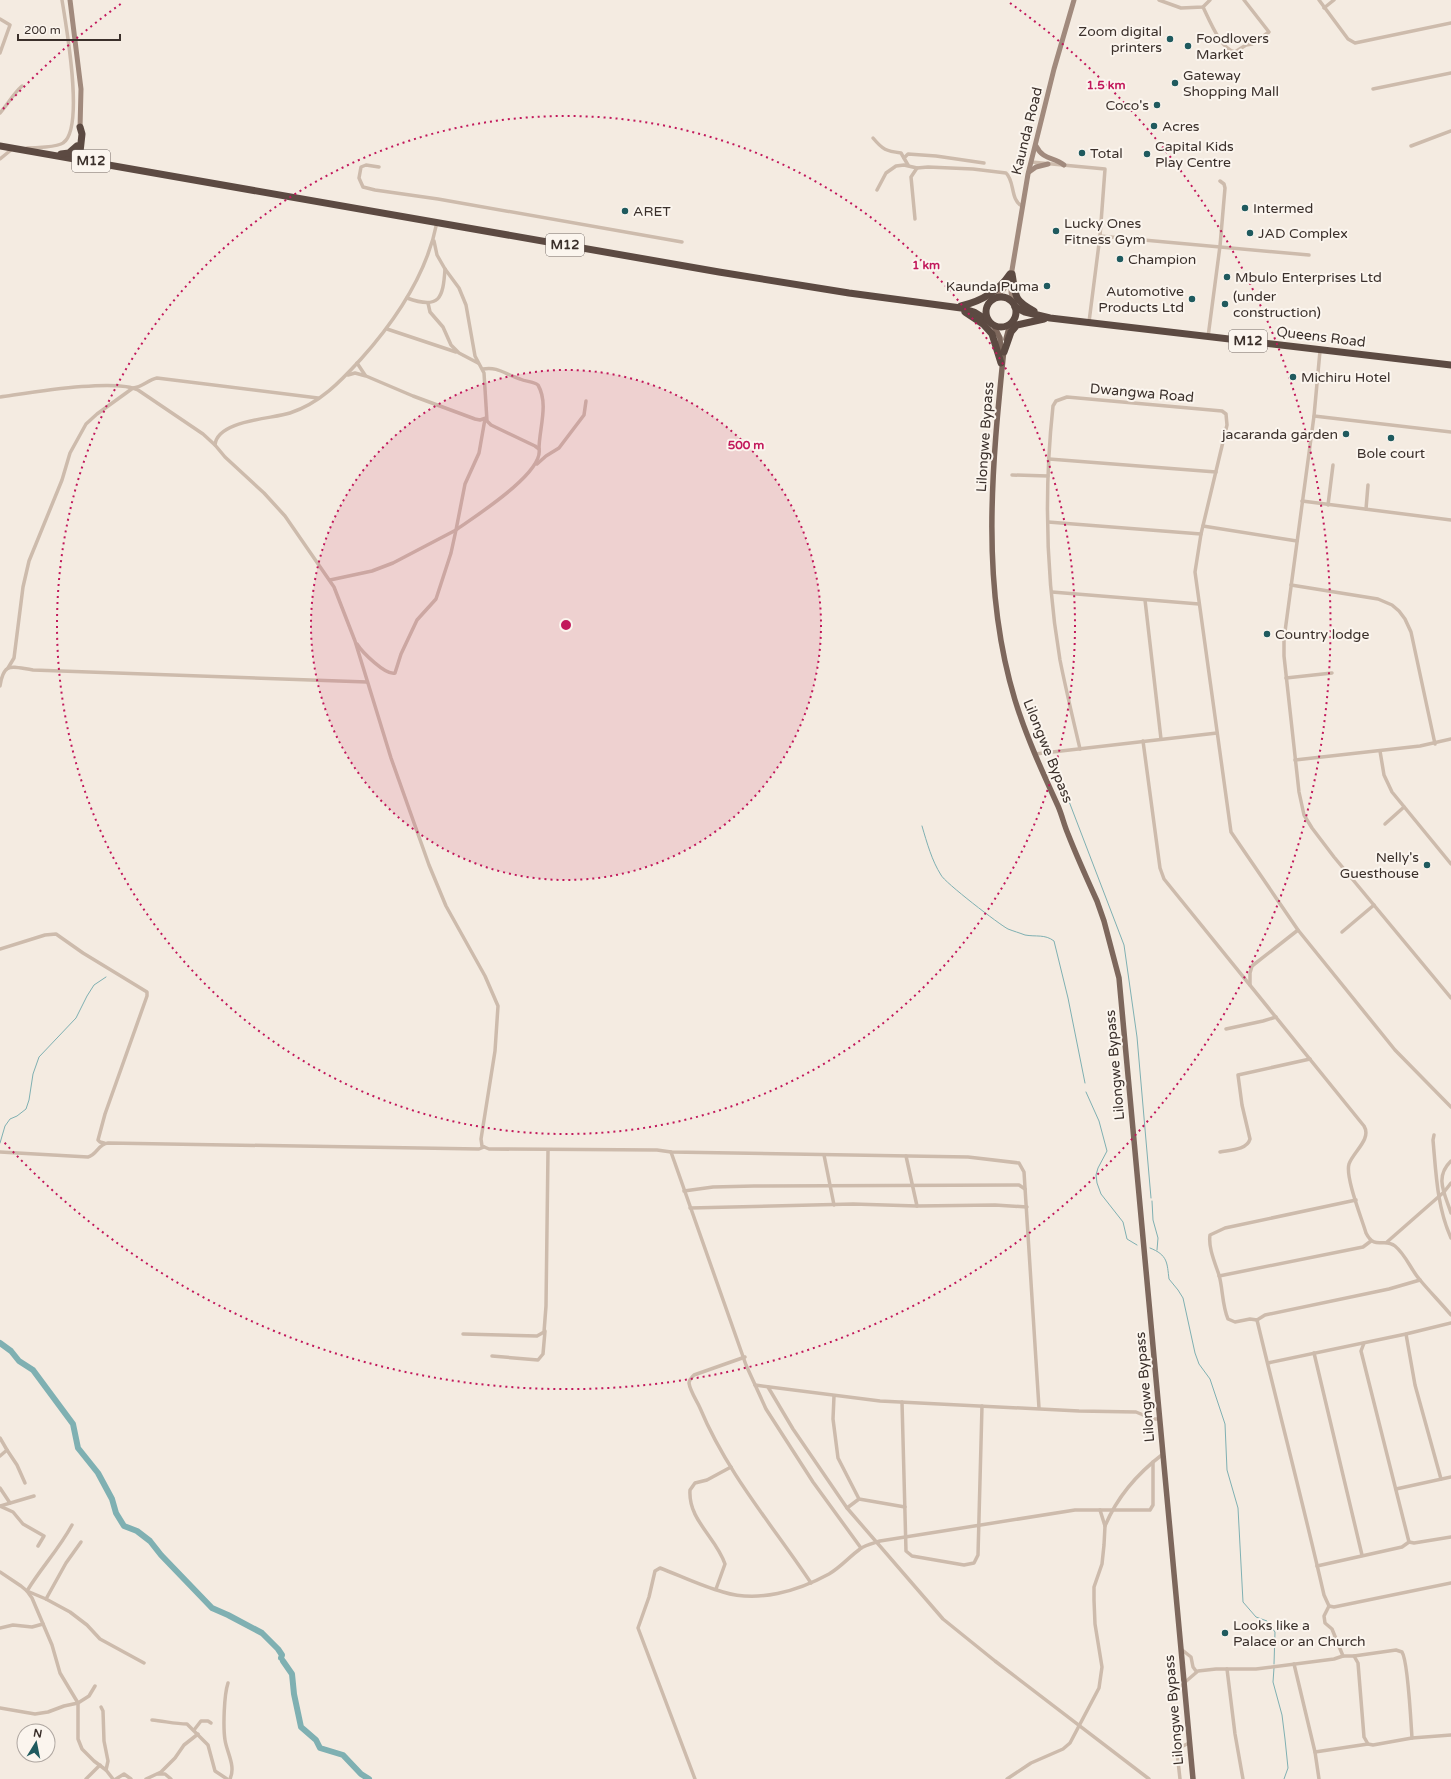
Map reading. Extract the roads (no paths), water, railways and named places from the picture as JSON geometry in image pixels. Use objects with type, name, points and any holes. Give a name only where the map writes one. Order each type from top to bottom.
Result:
[{"type":"highway","points":[[80,127],[82,134],[80,150],[82,155],[104,164]]},
{"type":"highway","name":"M12","points":[[0,146],[11,150],[104,164],[835,291],[950,307],[975,306],[1005,298],[1022,311],[1044,318]]},
{"type":"highway","name":"M12","points":[[0,146],[168,177],[181,178]]},
{"type":"highway","points":[[38,152],[66,154],[77,146]]},
{"type":"highway","points":[[961,307],[990,295],[1011,273]]},
{"type":"highway","points":[[1011,273],[1015,293],[1019,302],[1044,318]]},
{"type":"highway","points":[[987,320],[986,310],[993,300]]},
{"type":"highway","points":[[1012,323],[1015,317],[1014,305]]},
{"type":"highway","name":"M12","points":[[961,307],[974,312],[994,326],[1002,328],[1022,317],[1044,318]]},
{"type":"highway","points":[[961,307],[983,324],[992,334],[1001,365]]},
{"type":"highway","points":[[1004,352],[1012,332],[1017,325],[1044,318]]},
{"type":"highway","name":"Queens Road","points":[[1044,318],[1451,365]]},
{"type":"main road","points":[[70,0],[81,89],[80,127],[75,160]]},
{"type":"main road","name":"Kaunda Road","points":[[1014,305],[1011,292],[1011,273],[1028,174],[1054,69],[1074,0]]},
{"type":"main road","points":[[1036,146],[1044,157],[1061,162],[1064,165]]},
{"type":"main road","points":[[1028,174],[1036,167],[1048,164]]},
{"type":"main road","name":"Kaunda Road","points":[[993,300],[1004,289],[1011,273]]},
{"type":"main road","name":"Lilongwe Bypass","points":[[1001,365],[1006,335],[1012,323]]},
{"type":"main road","name":"Lilongwe Bypass","points":[[994,326],[1000,338],[1001,365],[992,509],[993,582],[999,628],[1007,671],[1015,700],[1034,754],[1097,901],[1104,920],[1119,978],[1193,1779]]},
{"type":"street","points":[[0,146],[29,148],[58,146],[64,143],[70,133],[74,107],[70,53],[62,0]]},
{"type":"street","points":[[1159,0],[1181,8],[1203,7],[1210,0]]},
{"type":"street","points":[[1203,7],[1219,39],[1230,50],[1235,52],[1246,45],[1252,44],[1268,32],[1244,0]]},
{"type":"street","points":[[1319,0],[1348,39],[1355,43],[1451,23]]},
{"type":"street","points":[[1324,8],[1334,0]]},
{"type":"street","points":[[0,19],[10,25],[0,53]]},
{"type":"street","points":[[1373,89],[1451,73]]},
{"type":"street","points":[[0,113],[22,86]]},
{"type":"street","points":[[1412,146],[1451,131]]},
{"type":"street","points":[[873,138],[882,148],[888,151],[984,163]]},
{"type":"street","points":[[0,159],[11,150]]},
{"type":"street","points":[[901,153],[908,165]]},
{"type":"street","points":[[904,158],[908,154]]},
{"type":"street","points":[[1031,162],[1105,169],[1100,236],[1089,322]]},
{"type":"street","points":[[379,167],[366,165],[361,167],[359,178],[363,187],[682,242]]},
{"type":"street","points":[[877,190],[886,173],[896,166],[908,165],[917,168],[973,169],[1006,173],[1009,176],[1014,195],[1019,205],[1022,206]]},
{"type":"street","points":[[914,219],[911,176],[917,168]]},
{"type":"street","points":[[1208,336],[1220,246],[1225,188],[1224,184],[1220,181]]},
{"type":"street","points":[[215,445],[220,434],[234,426],[261,418],[291,412],[319,398],[348,375],[387,329],[407,298],[434,240],[437,222]]},
{"type":"street","points":[[1100,236],[1309,255]]},
{"type":"street","points":[[434,240],[438,255],[445,269],[463,296],[478,363]]},
{"type":"street","points":[[407,298],[428,303],[441,296],[445,269]]},
{"type":"street","points":[[428,303],[430,312],[443,327],[451,345],[460,353]]},
{"type":"street","points":[[355,641],[374,662],[391,674],[395,673],[401,654],[417,620],[436,599],[451,553],[465,484],[479,453],[486,418],[483,369],[478,363],[460,353],[387,329]]},
{"type":"street","points":[[1320,351],[1314,416],[1284,634],[1286,678],[1299,792],[1304,815],[1325,846],[1451,998]]},
{"type":"street","points":[[358,363],[366,376]]},
{"type":"street","points":[[483,369],[499,369],[518,379],[538,384],[542,399],[542,424],[539,457],[534,466]]},
{"type":"street","points":[[348,375],[355,373],[366,376],[413,396],[475,419],[480,420],[486,418]]},
{"type":"street","points":[[0,397],[90,387],[120,386],[133,388],[140,387],[154,379],[161,378],[216,387],[319,398]]},
{"type":"street","points":[[133,388],[203,434],[225,457],[264,493],[285,516],[330,580],[338,596],[355,641],[391,758],[438,886],[454,922],[485,976],[498,1006],[495,1051],[481,1139],[484,1147]]},
{"type":"street","points":[[0,686],[3,672],[8,668],[14,658],[23,586],[29,561],[62,480],[70,453],[86,424],[97,414],[133,388]]},
{"type":"street","name":"Dwangwa Road","points":[[1049,459],[1053,406],[1056,401],[1067,397],[1222,411],[1226,414],[1227,425],[1216,472]]},
{"type":"street","points":[[330,580],[372,572],[393,563],[456,530],[488,508],[534,466],[559,448],[584,415],[586,401]]},
{"type":"street","points":[[1314,416],[1451,432]]},
{"type":"street","points":[[486,418],[491,424],[539,449]]},
{"type":"street","points":[[1080,749],[1061,661],[1052,592],[1048,522],[1049,459],[1216,472],[1201,534],[1195,568],[1231,832],[1298,930],[1395,1050],[1451,1107]]},
{"type":"street","points":[[1328,504],[1333,465]]},
{"type":"street","points":[[1012,475],[1048,476]]},
{"type":"street","points":[[1366,509],[1368,485]]},
{"type":"street","points":[[1302,502],[1451,520]]},
{"type":"street","points":[[1048,522],[1201,534]]},
{"type":"street","points":[[1203,526],[1297,541]]},
{"type":"street","points":[[1291,585],[1374,598],[1392,606],[1399,611],[1405,619],[1411,632],[1435,744]]},
{"type":"street","points":[[1052,592],[1199,604]]},
{"type":"street","points":[[1144,600],[1161,739]]},
{"type":"street","points":[[8,668],[367,682]]},
{"type":"street","points":[[1286,678],[1332,673]]},
{"type":"street","points":[[1034,754],[1217,733]]},
{"type":"street","points":[[1295,760],[1435,744],[1451,739]]},
{"type":"street","points":[[1143,741],[1162,875],[1366,1130],[1365,1138],[1349,1163],[1348,1168],[1366,1233],[1371,1241],[1380,1244],[1388,1242],[1444,1192],[1451,1183]]},
{"type":"street","points":[[1380,751],[1384,775],[1388,785],[1404,807],[1451,864]]},
{"type":"street","points":[[1385,824],[1404,807]]},
{"type":"street","points":[[1342,932],[1374,905]]},
{"type":"street","points":[[1250,985],[1250,973],[1252,966],[1298,930]]},
{"type":"street","points":[[0,949],[45,935],[56,934],[83,953],[147,992],[147,996],[104,1114],[98,1140],[104,1144],[414,1146],[479,1149],[484,1147],[489,1149],[548,1151],[657,1150],[671,1152],[968,1157],[1019,1163],[1024,1172],[1027,1206],[1039,1408]]},
{"type":"street","points":[[1226,1029],[1276,1017]]},
{"type":"street","points":[[1220,1152],[1243,1147],[1249,1142],[1250,1139],[1242,1105],[1238,1075],[1310,1059]]},
{"type":"street","points":[[1434,1135],[1433,1146],[1439,1196],[1446,1227],[1451,1238]]},
{"type":"street","points":[[0,1152],[88,1157],[93,1155],[104,1144]]},
{"type":"street","points":[[492,1356],[538,1360],[544,1354],[546,1330],[548,1151]]},
{"type":"street","points":[[671,1152],[745,1358],[746,1365],[766,1409],[795,1457],[861,1548]]},
{"type":"street","points":[[824,1155],[834,1205]]},
{"type":"street","points":[[906,1156],[917,1206]]},
{"type":"street","points":[[1451,1161],[1446,1165],[1442,1174],[1441,1182],[1451,1213]]},
{"type":"street","points":[[684,1191],[713,1187],[830,1186],[1019,1185],[1025,1189]]},
{"type":"street","points":[[1356,1200],[1334,1206],[1317,1208],[1225,1228],[1213,1233],[1209,1237],[1228,1319],[1235,1322],[1250,1319],[1257,1320],[1265,1315],[1389,1289],[1420,1280]]},
{"type":"street","points":[[690,1208],[995,1204],[1027,1206]]},
{"type":"street","points":[[1219,1276],[1363,1247],[1371,1241]]},
{"type":"street","points":[[1388,1242],[1393,1244],[1400,1251],[1420,1280],[1451,1315]]},
{"type":"street","points":[[1257,1320],[1268,1363],[1272,1387],[1305,1511],[1324,1595],[1329,1606],[1324,1621],[1332,1629],[1343,1656]]},
{"type":"street","points":[[1268,1363],[1451,1323]]},
{"type":"street","points":[[463,1334],[537,1336],[546,1330]]},
{"type":"street","points":[[1406,1334],[1415,1385],[1441,1479]]},
{"type":"street","points":[[1364,1342],[1362,1351],[1409,1542]]},
{"type":"street","points":[[1314,1353],[1362,1555]]},
{"type":"street","points":[[745,1358],[694,1375],[690,1381],[703,1416],[731,1467],[763,1516],[811,1583]]},
{"type":"street","points":[[755,1385],[834,1396],[902,1402],[1136,1412],[1153,1419],[1160,1419]]},
{"type":"street","points":[[768,1387],[793,1429],[847,1508],[943,1619],[1149,1779]]},
{"type":"street","points":[[834,1396],[833,1419],[838,1458],[859,1499]]},
{"type":"street","points":[[902,1402],[906,1551],[912,1556],[969,1565],[978,1555],[982,1406]]},
{"type":"street","points":[[0,1438],[17,1465],[25,1483]]},
{"type":"street","points":[[0,1456],[7,1450]]},
{"type":"street","points":[[1007,1779],[1031,1763],[1063,1749],[1070,1743],[1099,1688],[1102,1667],[1095,1624],[1094,1587],[1102,1564],[1105,1526],[1112,1510],[1126,1490],[1152,1462],[1163,1454]]},
{"type":"street","points":[[695,1779],[638,1626],[645,1610],[655,1571],[657,1569],[660,1568],[723,1592],[748,1596],[774,1594],[811,1583],[839,1568],[861,1548],[876,1542],[1075,1510],[1150,1510],[1153,1505],[1152,1462]]},
{"type":"street","points":[[716,1589],[725,1564],[696,1517],[691,1506],[690,1490],[695,1483],[707,1480],[731,1467]]},
{"type":"street","points":[[1396,1489],[1451,1477]]},
{"type":"street","points":[[0,1488],[10,1503]]},
{"type":"street","points":[[0,1506],[34,1496]]},
{"type":"street","points":[[847,1508],[859,1499],[905,1507]]},
{"type":"street","points":[[0,1506],[7,1508],[24,1524],[44,1536],[38,1546]]},
{"type":"street","points":[[1100,1510],[1105,1526]]},
{"type":"street","points":[[27,1591],[46,1562],[59,1547],[72,1525]]},
{"type":"street","points":[[1409,1542],[1414,1544],[1451,1537]]},
{"type":"street","points":[[46,1599],[66,1563],[81,1542]]},
{"type":"street","points":[[1318,1566],[1402,1547],[1409,1542]]},
{"type":"street","points":[[0,1572],[27,1591],[70,1612],[87,1625],[100,1639],[144,1663]]},
{"type":"street","points":[[1329,1606],[1334,1607],[1451,1583]]},
{"type":"street","points":[[27,1591],[52,1645],[60,1673],[78,1703],[79,1742],[84,1753],[106,1770],[114,1779],[124,1774],[131,1779]]},
{"type":"street","points":[[0,1628],[13,1625],[32,1627],[43,1624]]},
{"type":"street","points":[[1181,1649],[1191,1657],[1193,1667],[1196,1671]]},
{"type":"street","points":[[1184,1684],[1196,1671],[1256,1669],[1396,1650],[1403,1654],[1412,1738]]},
{"type":"street","points":[[1354,1656],[1358,1663],[1364,1736],[1368,1744]]},
{"type":"street","points":[[1294,1664],[1315,1752],[1319,1779]]},
{"type":"street","points":[[1227,1669],[1235,1734],[1243,1779]]},
{"type":"street","points":[[152,1720],[168,1721],[173,1724],[187,1724],[198,1734],[209,1748],[215,1771],[229,1779],[232,1767],[224,1734],[225,1700],[228,1683]]},
{"type":"street","points":[[0,1708],[36,1714],[48,1712],[78,1703],[89,1696],[95,1686]]},
{"type":"street","points":[[101,1707],[103,1711],[104,1746],[108,1761],[106,1770]]},
{"type":"street","points":[[194,1730],[201,1721],[208,1721],[211,1723]]},
{"type":"street","points":[[146,1779],[156,1774],[175,1758],[184,1745],[198,1734]]},
{"type":"street","points":[[1315,1752],[1368,1744],[1373,1746],[1412,1738],[1451,1735]]},
{"type":"street","points":[[1180,1779],[1177,1752],[1181,1747],[1189,1743]]},
{"type":"street","points":[[86,1779],[100,1765]]},
{"type":"street","points":[[156,1774],[165,1774],[172,1779]]},
{"type":"waterway","points":[[1053,767],[1070,804],[1124,945],[1137,1037],[1151,1198]]},
{"type":"waterway","points":[[922,826],[935,864],[944,879],[952,886],[1008,929],[1025,935],[1047,937],[1054,941],[1068,998],[1085,1083]]},
{"type":"waterway","points":[[0,1143],[5,1126],[10,1119],[26,1109],[33,1074],[39,1057],[76,1018],[94,985],[106,977]]},
{"type":"waterway","points":[[1086,1092],[1099,1121],[1107,1151],[1098,1168],[1096,1175],[1097,1183],[1101,1194],[1123,1222],[1127,1239],[1137,1245]]},
{"type":"waterway","points":[[1152,1201],[1153,1220],[1158,1238],[1157,1250]]},
{"type":"waterway","points":[[1150,1248],[1166,1260],[1169,1279],[1183,1298],[1195,1353],[1199,1364],[1210,1379],[1225,1424],[1227,1470],[1238,1508],[1243,1602],[1256,1617],[1267,1621],[1275,1632],[1274,1664]]},
{"type":"waterway","points":[[0,1343],[11,1351],[19,1361],[33,1370],[73,1424],[78,1448],[98,1473],[112,1499],[116,1513],[124,1526],[137,1531],[150,1541],[161,1555],[212,1608],[262,1633],[278,1649],[282,1655],[281,1658]]},
{"type":"waterway","points":[[283,1661],[292,1674],[294,1694],[301,1727],[316,1740],[320,1748],[343,1755],[361,1774],[369,1779]]},
{"type":"waterway","points":[[1274,1668],[1273,1682],[1282,1715],[1288,1768],[1284,1779]]},
{"type":"place","name":"Zoom digital printers","points":[[1170,39]]},
{"type":"place","name":"Foodlovers Market","points":[[1188,46]]},
{"type":"place","name":"Gateway Shopping Mall","points":[[1175,83]]},
{"type":"place","name":"Coco's","points":[[1157,105]]},
{"type":"place","name":"Acres","points":[[1154,126]]},
{"type":"place","name":"Total","points":[[1082,153]]},
{"type":"place","name":"Capital Kids Play Centre","points":[[1147,154]]},
{"type":"place","name":"Intermed","points":[[1245,208]]},
{"type":"place","name":"ARET","points":[[625,211]]},
{"type":"place","name":"Lucky Ones Fitness Gym","points":[[1056,231]]},
{"type":"place","name":"JAD Complex","points":[[1250,233]]},
{"type":"place","name":"Champion","points":[[1120,259]]},
{"type":"place","name":"Mbulo Enterprises Ltd","points":[[1227,277]]},
{"type":"place","name":"Kaunda Puma","points":[[1047,286]]},
{"type":"place","name":"Automotive Products Ltd","points":[[1192,299]]},
{"type":"place","name":"(under construction)","points":[[1225,304]]},
{"type":"place","name":"Michiru Hotel","points":[[1293,377]]},
{"type":"place","name":"jacaranda garden","points":[[1346,434]]},
{"type":"place","name":"Bole court","points":[[1391,438]]},
{"type":"place","name":"Country lodge","points":[[1267,634]]},
{"type":"place","name":"Nelly's Guesthouse","points":[[1427,865]]},
{"type":"place","name":"Looks like a Palace or an Church","points":[[1225,1633]]}]
